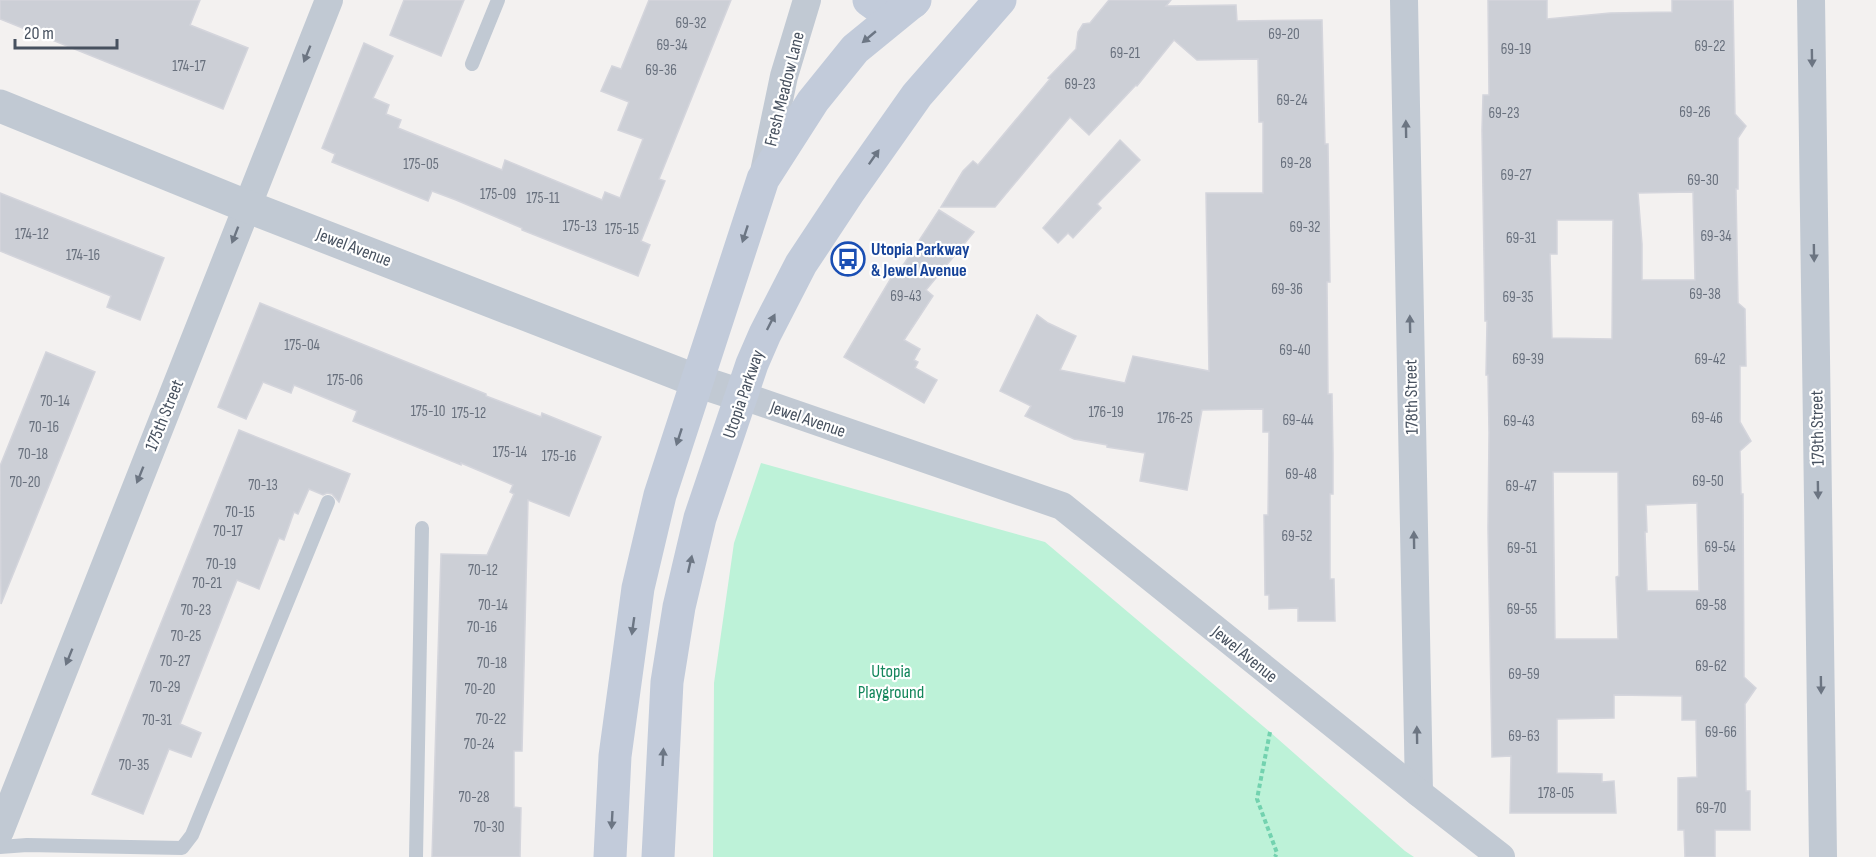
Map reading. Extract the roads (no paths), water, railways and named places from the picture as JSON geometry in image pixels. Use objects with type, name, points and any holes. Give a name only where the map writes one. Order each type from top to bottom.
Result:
[{"type":"main road","points":[[869,0],[876,5],[914,1]]},
{"type":"main road","name":"Utopia Parkway","points":[[658,857],[667,682],[680,607],[700,518],[752,364],[801,264],[917,95],[1000,0]]},
{"type":"main road","points":[[610,857],[615,756],[638,588],[660,495],[763,179],[813,101],[855,49],[914,1]]},
{"type":"street","name":"175th Street","points":[[0,831],[329,0]]},
{"type":"street","name":"Fresh Meadow Lane","points":[[763,179],[784,76],[807,0]]},
{"type":"street","name":"178th Street","points":[[1404,0],[1419,793]]},
{"type":"street","name":"179th Street","points":[[1811,0],[1823,857]]},
{"type":"street","name":"Jewel Avenue","points":[[0,106],[246,206],[697,381],[1062,506],[1501,857]]},
{"type":"lane","points":[[472,64],[498,0]]},
{"type":"lane","points":[[0,847],[27,844],[187,853],[192,835],[328,502]]},
{"type":"lane","points":[[416,857],[422,528]]},
{"type":"place","name":"Utopia Parkway & Jewel Avenue","points":[[848,259]]},
{"type":"park label","name":"Utopia Playground","points":[[891,681]]}]
